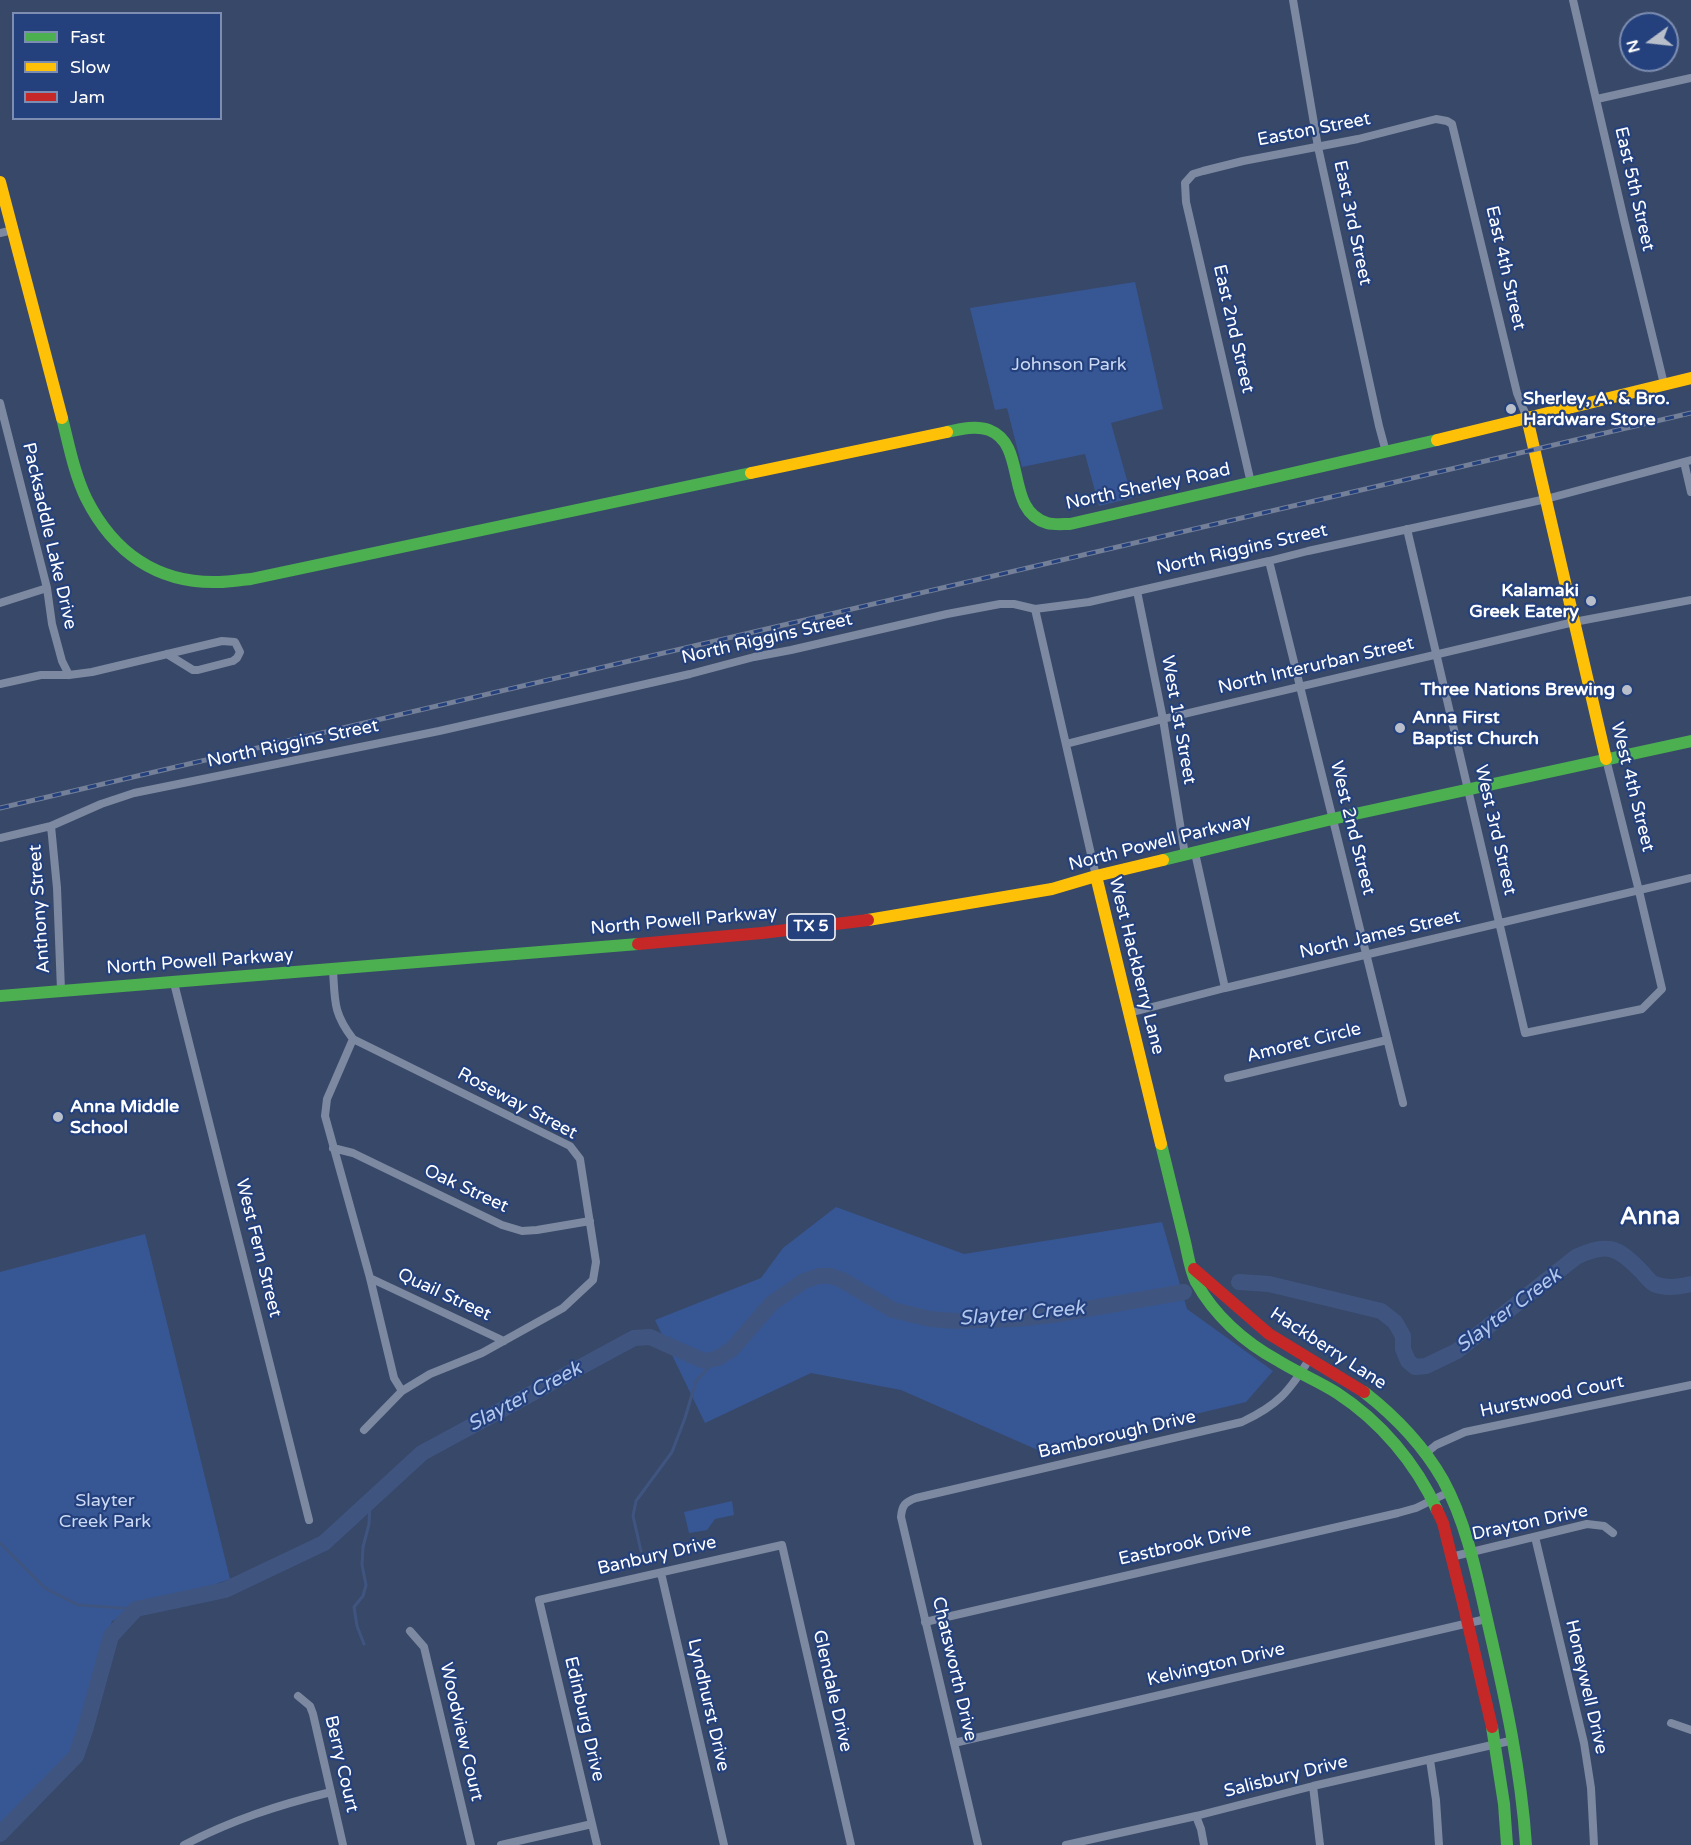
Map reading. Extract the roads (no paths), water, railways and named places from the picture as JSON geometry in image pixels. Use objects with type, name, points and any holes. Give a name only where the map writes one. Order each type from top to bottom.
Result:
[{"type":"main road","points":[[0,182],[6,231]]},
{"type":"main road","name":"North Sherley Road","points":[[6,231],[74,466],[97,520],[115,542],[130,555],[156,571],[177,578],[197,581],[242,580],[971,428],[990,430],[1000,438],[1009,454],[1023,501],[1030,512],[1045,523],[1077,523],[1386,452],[1691,378]]},
{"type":"main road","name":"West 4th Street","points":[[1527,418],[1606,759]]},
{"type":"main road","name":"TX 5","points":[[1606,759],[1691,741]]},
{"type":"main road","name":"North Powell Parkway","points":[[0,996],[333,970],[827,926],[1052,889],[1095,876],[1332,819],[1606,759]]},
{"type":"main road","name":"West Hackberry Lane","points":[[1095,876],[1189,1260]]},
{"type":"main road","name":"Hackberry Lane","points":[[1189,1260],[1201,1277],[1218,1288],[1257,1326],[1351,1383],[1379,1403],[1399,1422],[1425,1454],[1449,1492],[1471,1553],[1514,1740],[1526,1845]]},
{"type":"main road","name":"Hackberry Lane","points":[[1189,1260],[1198,1286],[1241,1335],[1262,1351],[1338,1394],[1364,1413],[1409,1462],[1433,1499],[1443,1523],[1496,1745],[1505,1802],[1507,1845]]},
{"type":"street","name":"East 3rd Street","points":[[1293,0],[1318,147],[1378,426],[1386,452]]},
{"type":"street","name":"East 5th Street","points":[[1574,0],[1664,384]]},
{"type":"street","points":[[1598,99],[1691,78]]},
{"type":"street","name":"Easton Street","points":[[1185,183],[1193,174],[1243,161],[1358,139],[1436,119],[1452,124]]},
{"type":"street","name":"East 4th Street","points":[[1452,124],[1517,393],[1527,418]]},
{"type":"street","name":"East 2nd Street","points":[[1185,183],[1186,202],[1251,483]]},
{"type":"street","name":"Packsaddle Lake Drive","points":[[0,403],[47,588],[52,624],[62,661],[69,675]]},
{"type":"street","points":[[1688,461],[1691,492]]},
{"type":"street","name":"North Riggins Street","points":[[0,838],[51,826],[101,804],[134,793],[439,731],[947,614],[1000,604],[1014,604],[1035,609],[1089,602],[1308,550],[1546,498],[1688,461]]},
{"type":"street","name":"West 3rd Street","points":[[1407,530],[1525,1033]]},
{"type":"street","name":"West 2nd Street","points":[[1269,561],[1403,1103]]},
{"type":"street","points":[[0,603],[47,588]]},
{"type":"street","name":"West 1st Street","points":[[1137,591],[1190,854],[1225,988]]},
{"type":"street","name":"North Interurban Street","points":[[1066,744],[1575,622],[1691,600]]},
{"type":"street","name":"West Hackberry Lane","points":[[1035,609],[1095,876]]},
{"type":"street","points":[[0,684],[41,675],[92,672],[167,654],[228,640],[235,642],[240,652],[233,661],[198,670],[188,668],[167,654]]},
{"type":"street","name":"West 4th Street","points":[[1525,1033],[1642,1009],[1662,989],[1640,891],[1606,759]]},
{"type":"street","name":"Anthony Street","points":[[51,826],[57,888],[61,990]]},
{"type":"street","name":"North James Street","points":[[1129,1013],[1225,988],[1691,878]]},
{"type":"street","points":[[333,970],[335,1006],[341,1024],[353,1039],[327,1098],[325,1116],[370,1278],[394,1378],[402,1391]]},
{"type":"street","name":"West Fern Street","points":[[174,983],[309,1520]]},
{"type":"street","name":"Roseway Street","points":[[353,1039],[570,1146],[580,1160],[596,1262],[593,1280],[563,1308],[482,1353],[430,1374],[402,1391],[364,1430]]},
{"type":"street","name":"Amoret Circle","points":[[1228,1078],[1387,1040]]},
{"type":"street","name":"Oak Street","points":[[333,1148],[353,1152],[502,1225],[522,1231],[590,1221]]},
{"type":"street","name":"Quail Street","points":[[370,1278],[504,1341]]},
{"type":"street","name":"Bamborough Drive","points":[[906,1502],[939,1492],[1242,1422],[1264,1412],[1284,1396],[1310,1358]]},
{"type":"street","name":"Hurstwood Court","points":[[1425,1454],[1436,1444],[1464,1432],[1691,1385]]},
{"type":"street","name":"Eastbrook Drive","points":[[925,1623],[1398,1513],[1416,1508],[1449,1492]]},
{"type":"street","name":"Chatsworth Drive","points":[[906,1502],[902,1508],[901,1517],[978,1845]]},
{"type":"street","name":"Drayton Drive","points":[[1451,1557],[1587,1524],[1604,1526],[1613,1533]]},
{"type":"street","name":"Honeywell Drive","points":[[1534,1537],[1584,1743],[1591,1788],[1594,1845]]},
{"type":"street","name":"Banbury Drive","points":[[539,1600],[782,1545]]},
{"type":"street","name":"Glendale Drive","points":[[782,1545],[851,1845]]},
{"type":"street","name":"Lyndhurst Drive","points":[[661,1573],[724,1845]]},
{"type":"street","name":"Edinburg Drive","points":[[539,1600],[597,1845]]},
{"type":"street","name":"Kelvington Drive","points":[[954,1743],[1486,1619]]},
{"type":"street","name":"Woodview Court","points":[[411,1631],[424,1647],[471,1845]]},
{"type":"street","name":"Berry Court","points":[[298,1696],[310,1706],[314,1714],[343,1845]]},
{"type":"street","points":[[1671,1723],[1691,1730]]},
{"type":"street","name":"Salisbury Drive","points":[[1066,1845],[1514,1740]]},
{"type":"street","points":[[1430,1760],[1439,1845]]},
{"type":"street","points":[[1313,1786],[1320,1845]]},
{"type":"street","points":[[184,1845],[224,1825],[272,1807],[331,1792]]},
{"type":"street","points":[[1196,1816],[1204,1845]]},
{"type":"street","points":[[501,1845],[592,1824]]},
{"type":"waterway","name":"Slayter Creek","points":[[1239,1282],[1269,1284],[1381,1311],[1395,1322],[1403,1336],[1403,1349],[1408,1361],[1415,1367],[1426,1366],[1457,1351],[1576,1257],[1596,1249],[1612,1249],[1618,1252],[1654,1284],[1663,1287],[1691,1284]]},
{"type":"waterway","name":"Slayter Creek","points":[[0,1834],[76,1756],[111,1636],[136,1609],[225,1590],[324,1543],[422,1453],[634,1338],[650,1337],[704,1361],[718,1358],[732,1349],[772,1303],[804,1281],[819,1276],[831,1276],[842,1280],[893,1310],[930,1319],[955,1321],[1052,1315],[1184,1292]]},
{"type":"waterway","points":[[641,1551],[633,1516],[636,1501],[672,1452],[696,1381],[718,1358]]},
{"type":"waterway","points":[[364,1644],[357,1626],[354,1607],[363,1596],[366,1585],[362,1565],[370,1502]]},
{"type":"waterway","points":[[0,1543],[45,1588],[78,1605],[136,1609]]},
{"type":"railway","points":[[0,808],[1691,413]]},
{"type":"place","name":"Sherley, A. & Bro. Hardware Store","points":[[1511,409]]},
{"type":"place","name":"Kalamaki Greek Eatery","points":[[1591,601]]},
{"type":"place","name":"Three Nations Brewing","points":[[1627,690]]},
{"type":"place","name":"Anna First Baptist Church","points":[[1400,728]]},
{"type":"place","name":"Anna Middle School","points":[[58,1117]]},
{"type":"district","name":"Anna","points":[[1650,1218]]},
{"type":"park label","name":"Johnson Park","points":[[1069,365]]},
{"type":"park label","name":"Slayter Creek Park","points":[[105,1511]]}]
